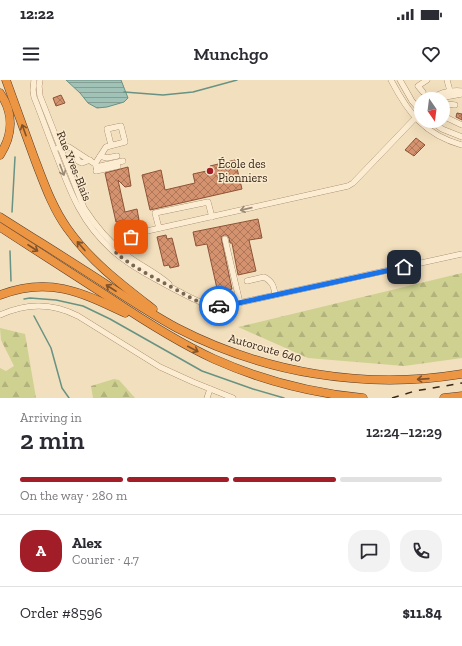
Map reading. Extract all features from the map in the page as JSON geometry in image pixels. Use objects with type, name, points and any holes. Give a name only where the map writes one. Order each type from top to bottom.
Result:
[{"type":"highway","points":[[6,80],[50,198],[66,227],[84,250],[108,274],[181,330]]},
{"type":"highway","points":[[0,93],[7,106],[11,123],[8,141],[0,155]]},
{"type":"highway","name":"Autoroute 640","points":[[0,217],[181,330],[219,347],[251,358],[278,366],[311,373],[351,378],[386,380],[425,379],[462,374]]},
{"type":"highway","points":[[0,227],[160,329],[206,355],[252,374],[303,389],[363,398]]},
{"type":"highway","points":[[0,295],[19,289],[34,287],[56,287],[68,289],[91,297],[160,329]]},
{"type":"highway","points":[[444,398],[462,396]]},
{"type":"street","name":"Rue Yves-Blais","points":[[34,80],[34,97],[72,195],[82,209],[118,251],[162,278],[175,289],[207,305],[220,306],[240,303],[462,254]]},
{"type":"street","name":"Rue Yves-Blais","points":[[40,80],[40,96],[61,147],[82,209]]},
{"type":"street","points":[[391,80],[414,117]]},
{"type":"street","points":[[400,80],[414,103]]},
{"type":"street","points":[[423,92],[418,86],[427,80]]},
{"type":"street","points":[[447,80],[450,91]]},
{"type":"street","points":[[442,92],[462,91]]},
{"type":"street","points":[[450,95],[462,94]]},
{"type":"street","points":[[450,105],[456,106]]},
{"type":"street","points":[[118,251],[136,234],[342,188],[353,183],[414,119]]},
{"type":"street","points":[[450,119],[462,125]]},
{"type":"street","points":[[427,128],[438,137],[462,145]]},
{"type":"street","points":[[441,128],[462,137]]},
{"type":"street","points":[[54,150],[61,147],[69,147],[95,164],[106,147],[111,145]]},
{"type":"street","points":[[100,156],[107,158],[117,156]]},
{"type":"street","points":[[118,166],[96,169],[123,160]]},
{"type":"street","points":[[158,228],[155,213],[208,202],[212,217]]},
{"type":"street","points":[[225,239],[240,303]]},
{"type":"street","points":[[247,281],[264,277],[271,281],[274,286],[275,295]]},
{"type":"street","points":[[0,315],[26,306],[47,306],[64,310],[78,316],[160,367],[232,398]]},
{"type":"street","points":[[207,398],[210,389]]},
{"type":"green space","points":[[462,273],[462,358],[404,366],[308,358],[238,327]]},
{"type":"green space","points":[[0,328],[25,334],[36,398],[0,398],[0,368],[6,371],[14,366],[1,340]]},
{"type":"green space","points":[[114,379],[119,380],[135,398],[93,398],[91,386]]},
{"type":"water","points":[[66,80],[121,80],[128,98],[124,102],[97,108],[88,103]]},
{"type":"building","points":[[61,95],[65,103],[56,106],[53,98]]},
{"type":"building","points":[[457,113],[462,114],[462,120],[456,117]]},
{"type":"building","points":[[416,138],[425,145],[414,156],[405,150]]},
{"type":"building","points":[[235,160],[242,189],[150,210],[142,175],[161,170],[165,190],[195,183],[193,174],[211,170],[210,166]]},
{"type":"building","points":[[128,167],[131,186],[125,187],[118,180],[125,212],[137,209],[139,220],[123,224],[123,220],[116,222],[105,173]]},
{"type":"building","points":[[258,219],[262,238],[249,240],[256,271],[238,275],[232,243],[230,243],[227,235],[221,237],[232,289],[218,293],[207,244],[196,246],[193,232]]},
{"type":"building","points":[[166,235],[167,239],[172,238],[179,266],[170,268],[169,265],[164,266],[157,237]]},
{"type":"waterway","points":[[124,92],[163,95],[193,92],[237,80]]},
{"type":"waterway","points":[[12,212],[15,157]]},
{"type":"waterway","points":[[10,251],[11,281]]},
{"type":"waterway","points":[[24,299],[56,300],[83,306],[110,319],[202,371],[284,398]]},
{"type":"waterway","points":[[34,316],[51,348],[62,388],[69,398]]},
{"type":"railway","points":[[392,398],[415,391],[462,383]]},
{"type":"way so far","points":[[131,237],[116,253],[159,282],[204,304],[219,306]]},
{"type":"place","name":"École des Pionniers","points":[[210,171]]},
{"type":"route","points":[[219,306],[404,267]]}]
